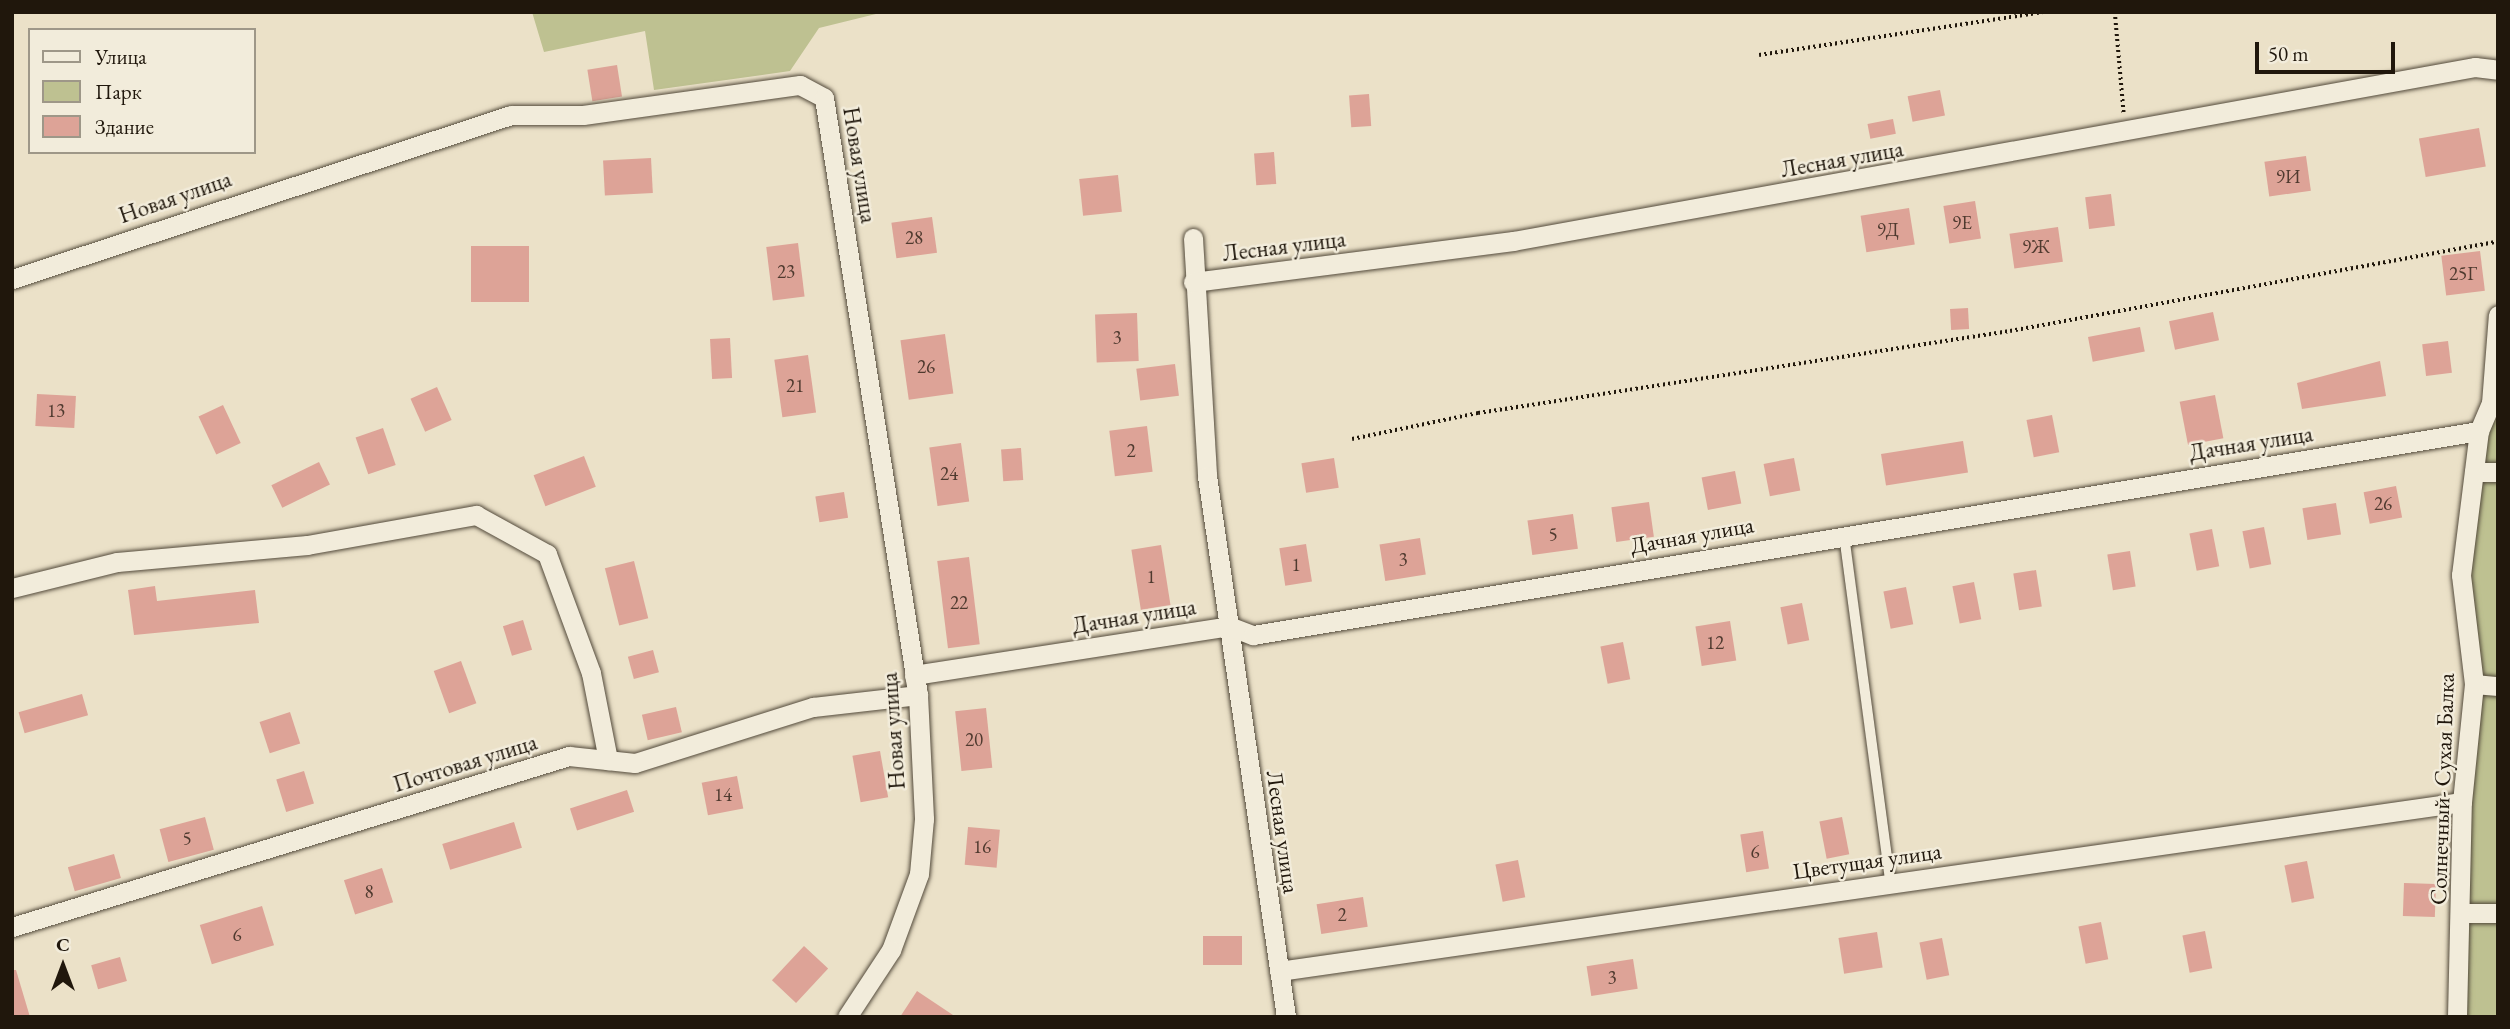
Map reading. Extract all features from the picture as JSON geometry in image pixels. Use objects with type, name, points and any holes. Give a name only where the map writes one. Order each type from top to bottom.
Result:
[{"type":"street","name":"Лесная улица","points":[[1193,282],[1513,242],[2475,67],[2498,69]]},
{"type":"street","name":"Новая улица","points":[[12,279],[512,115],[583,115],[800,85],[824,99],[914,674]]},
{"type":"street","name":"Лесная улица","points":[[1193,238],[1193,282],[1207,476],[1286,1017]]},
{"type":"street","name":"Солнечный- Сухая Балка","points":[[2457,1017],[2462,913],[2462,802],[2474,684],[2460,575],[2479,432],[2491,403],[2498,315]]},
{"type":"street","name":"Дачная улица","points":[[914,674],[1229,626],[1253,635],[1844,534],[2479,432]]},
{"type":"street","points":[[2474,472],[2498,472]]},
{"type":"street","points":[[12,588],[117,562],[307,545],[476,515],[547,554],[591,673],[608,760]]},
{"type":"street","points":[[914,674],[918,695]]},
{"type":"street","points":[[2474,684],[2498,686]]},
{"type":"street","name":"Новая улица","points":[[847,1017],[891,950],[919,874],[924,819],[918,695]]},
{"type":"street","name":"Почтовая улица","points":[[12,927],[569,756],[635,763],[813,707],[918,695]]},
{"type":"street","name":"Цветущая улица","points":[[1279,971],[2462,802]]},
{"type":"street","points":[[2462,913],[2498,913]]},
{"type":"lane","points":[[1844,534],[1890,882]]},
{"type":"path","points":[[1759,55],[2043,12]]},
{"type":"path","points":[[2115,12],[2124,130]]},
{"type":"path","points":[[1352,439],[1478,413],[2011,331],[2498,241]]},
{"type":"green space","points":[[532,12],[884,12],[819,28],[790,71],[654,90],[645,31],[544,52]]},
{"type":"green space","points":[[2498,330],[2498,1017],[2459,1017],[2474,684],[2461,575]]},
{"type":"building","points":[[617,65],[622,97],[592,101],[587,70]]},
{"type":"building","points":[[1940,90],[1945,116],[1913,122],[1908,96]]},
{"type":"building","points":[[1369,94],[1371,126],[1351,127],[1349,95]]},
{"type":"building","points":[[1893,119],[1896,134],[1870,139],[1867,124]]},
{"type":"building","points":[[2479,128],[2486,166],[2426,177],[2419,139]]},
{"type":"building","points":[[1274,152],[1276,184],[1256,185],[1254,153]]},
{"type":"building","points":[[2306,156],[2311,191],[2269,197],[2264,162]]},
{"type":"building","points":[[651,158],[653,193],[605,195],[603,161]]},
{"type":"building","points":[[1118,175],[1122,212],[1083,216],[1079,179]]},
{"type":"building","points":[[2111,194],[2115,226],[2089,229],[2085,197]]},
{"type":"building","points":[[1975,201],[1981,239],[1949,244],[1943,206]]},
{"type":"building","points":[[1909,208],[1915,245],[1866,252],[1861,216]]},
{"type":"building","points":[[932,217],[937,253],[896,258],[891,223]]},
{"type":"building","points":[[2058,227],[2063,262],[2014,268],[2009,234]]},
{"type":"building","points":[[798,243],[805,297],[773,300],[766,247]]},
{"type":"building","points":[[471,246],[529,246],[529,302],[471,302]]},
{"type":"building","points":[[2480,251],[2485,291],[2446,295],[2441,256]]},
{"type":"building","points":[[1968,308],[1969,329],[1951,330],[1950,309]]},
{"type":"building","points":[[2213,312],[2219,340],[2175,350],[2169,321]]},
{"type":"building","points":[[1137,313],[1139,361],[1097,362],[1095,314]]},
{"type":"building","points":[[2140,327],[2145,352],[2093,362],[2088,337]]},
{"type":"building","points":[[945,334],[953,393],[909,400],[900,340]]},
{"type":"building","points":[[730,338],[732,378],[712,379],[710,339]]},
{"type":"building","points":[[2448,341],[2452,373],[2426,376],[2422,344]]},
{"type":"building","points":[[808,355],[816,412],[782,417],[774,360]]},
{"type":"building","points":[[2380,361],[2386,396],[2302,409],[2297,383]]},
{"type":"building","points":[[1175,364],[1179,396],[1140,401],[1136,369]]},
{"type":"building","points":[[437,387],[452,420],[425,432],[411,399]]},
{"type":"building","points":[[37,394],[76,396],[74,428],[35,426]]},
{"type":"building","points":[[2215,395],[2223,438],[2188,445],[2180,402]]},
{"type":"building","points":[[223,405],[241,443],[216,454],[199,416]]},
{"type":"building","points":[[2052,415],[2059,452],[2034,457],[2026,420]]},
{"type":"building","points":[[1147,426],[1153,472],[1115,476],[1109,431]]},
{"type":"building","points":[[383,428],[396,465],[368,474],[356,437]]},
{"type":"building","points":[[1963,441],[1968,473],[1886,486],[1881,454]]},
{"type":"building","points":[[961,443],[969,501],[938,506],[929,447]]},
{"type":"building","points":[[1021,448],[1023,480],[1003,481],[1001,449]]},
{"type":"building","points":[[584,456],[596,487],[545,506],[534,475]]},
{"type":"building","points":[[1334,458],[1339,488],[1306,493],[1301,463]]},
{"type":"building","points":[[1794,458],[1800,490],[1770,496],[1764,464]]},
{"type":"building","points":[[319,462],[330,484],[282,508],[271,485]]},
{"type":"building","points":[[1735,471],[1741,503],[1708,510],[1702,477]]},
{"type":"building","points":[[2396,486],[2402,517],[2370,524],[2364,492]]},
{"type":"building","points":[[844,492],[848,518],[819,522],[815,497]]},
{"type":"building","points":[[1649,502],[1654,537],[1616,542],[1611,507]]},
{"type":"building","points":[[2336,503],[2341,535],[2307,540],[2302,508]]},
{"type":"building","points":[[1573,514],[1578,549],[1532,555],[1527,520]]},
{"type":"building","points":[[2264,527],[2271,564],[2250,568],[2242,531]]},
{"type":"building","points":[[2212,529],[2219,566],[2197,571],[2189,533]]},
{"type":"building","points":[[1420,538],[1426,575],[1385,581],[1380,544]]},
{"type":"building","points":[[1306,544],[1312,582],[1285,586],[1279,548]]},
{"type":"building","points":[[1161,545],[1171,605],[1141,610],[1131,550]]},
{"type":"building","points":[[2130,551],[2136,587],[2113,590],[2107,555]]},
{"type":"building","points":[[969,557],[980,644],[948,648],[937,561]]},
{"type":"building","points":[[634,561],[648,618],[619,626],[605,568]]},
{"type":"building","points":[[2036,570],[2042,607],[2019,610],[2013,574]]},
{"type":"building","points":[[1974,582],[1981,619],[1960,623],[1952,586]]},
{"type":"building","points":[[155,586],[157,601],[255,590],[259,623],[134,635],[128,590]]},
{"type":"building","points":[[1906,587],[1913,624],[1891,629],[1883,591]]},
{"type":"building","points":[[1802,603],[1809,640],[1788,644],[1780,607]]},
{"type":"building","points":[[523,620],[532,650],[512,656],[503,626]]},
{"type":"building","points":[[1730,621],[1736,661],[1702,666],[1695,626]]},
{"type":"building","points":[[1623,642],[1630,679],[1608,684],[1600,646]]},
{"type":"building","points":[[653,650],[659,672],[634,679],[628,657]]},
{"type":"building","points":[[461,661],[476,703],[449,713],[434,671]]},
{"type":"building","points":[[82,694],[88,715],[25,733],[19,712]]},
{"type":"building","points":[[676,707],[682,732],[648,740],[642,715]]},
{"type":"building","points":[[986,708],[992,768],[961,771],[955,711]]},
{"type":"building","points":[[290,712],[300,743],[270,753],[260,722]]},
{"type":"building","points":[[880,751],[888,797],[861,802],[852,756]]},
{"type":"building","points":[[304,771],[314,804],[286,812],[276,779]]},
{"type":"building","points":[[737,776],[743,808],[708,815],[702,783]]},
{"type":"building","points":[[627,790],[634,812],[577,830],[570,809]]},
{"type":"building","points":[[205,817],[214,850],[168,862],[160,829]]},
{"type":"building","points":[[1842,817],[1849,854],[1827,859],[1819,821]]},
{"type":"building","points":[[514,822],[522,848],[450,870],[442,844]]},
{"type":"building","points":[[968,827],[1000,830],[997,868],[965,865]]},
{"type":"building","points":[[1763,831],[1769,869],[1746,872],[1740,835]]},
{"type":"building","points":[[114,854],[121,878],[75,891],[68,867]]},
{"type":"building","points":[[1518,860],[1525,897],[1503,902],[1495,864]]},
{"type":"building","points":[[2307,861],[2314,898],[2292,903],[2284,865]]},
{"type":"building","points":[[382,868],[393,902],[355,915],[344,880]]},
{"type":"building","points":[[2404,883],[2436,884],[2435,917],[2403,916]]},
{"type":"building","points":[[1363,897],[1368,927],[1321,934],[1317,904]]},
{"type":"building","points":[[262,906],[274,945],[212,964],[200,925]]},
{"type":"building","points":[[2101,922],[2108,959],[2086,964],[2078,926]]},
{"type":"building","points":[[2205,931],[2212,968],[2190,973],[2182,935]]},
{"type":"building","points":[[1877,932],[1883,968],[1844,974],[1838,938]]},
{"type":"building","points":[[1203,936],[1242,936],[1242,965],[1203,965]]},
{"type":"building","points":[[1942,938],[1949,975],[1927,980],[1919,942]]},
{"type":"building","points":[[804,946],[828,969],[796,1003],[772,980]]},
{"type":"building","points":[[120,957],[127,981],[98,989],[91,965]]},
{"type":"building","points":[[1633,959],[1638,989],[1591,996],[1587,966]]},
{"type":"building","points":[[12,970],[16,970],[30,1017],[12,1017]]},
{"type":"building","points":[[917,991],[956,1017],[900,1017]]}]
